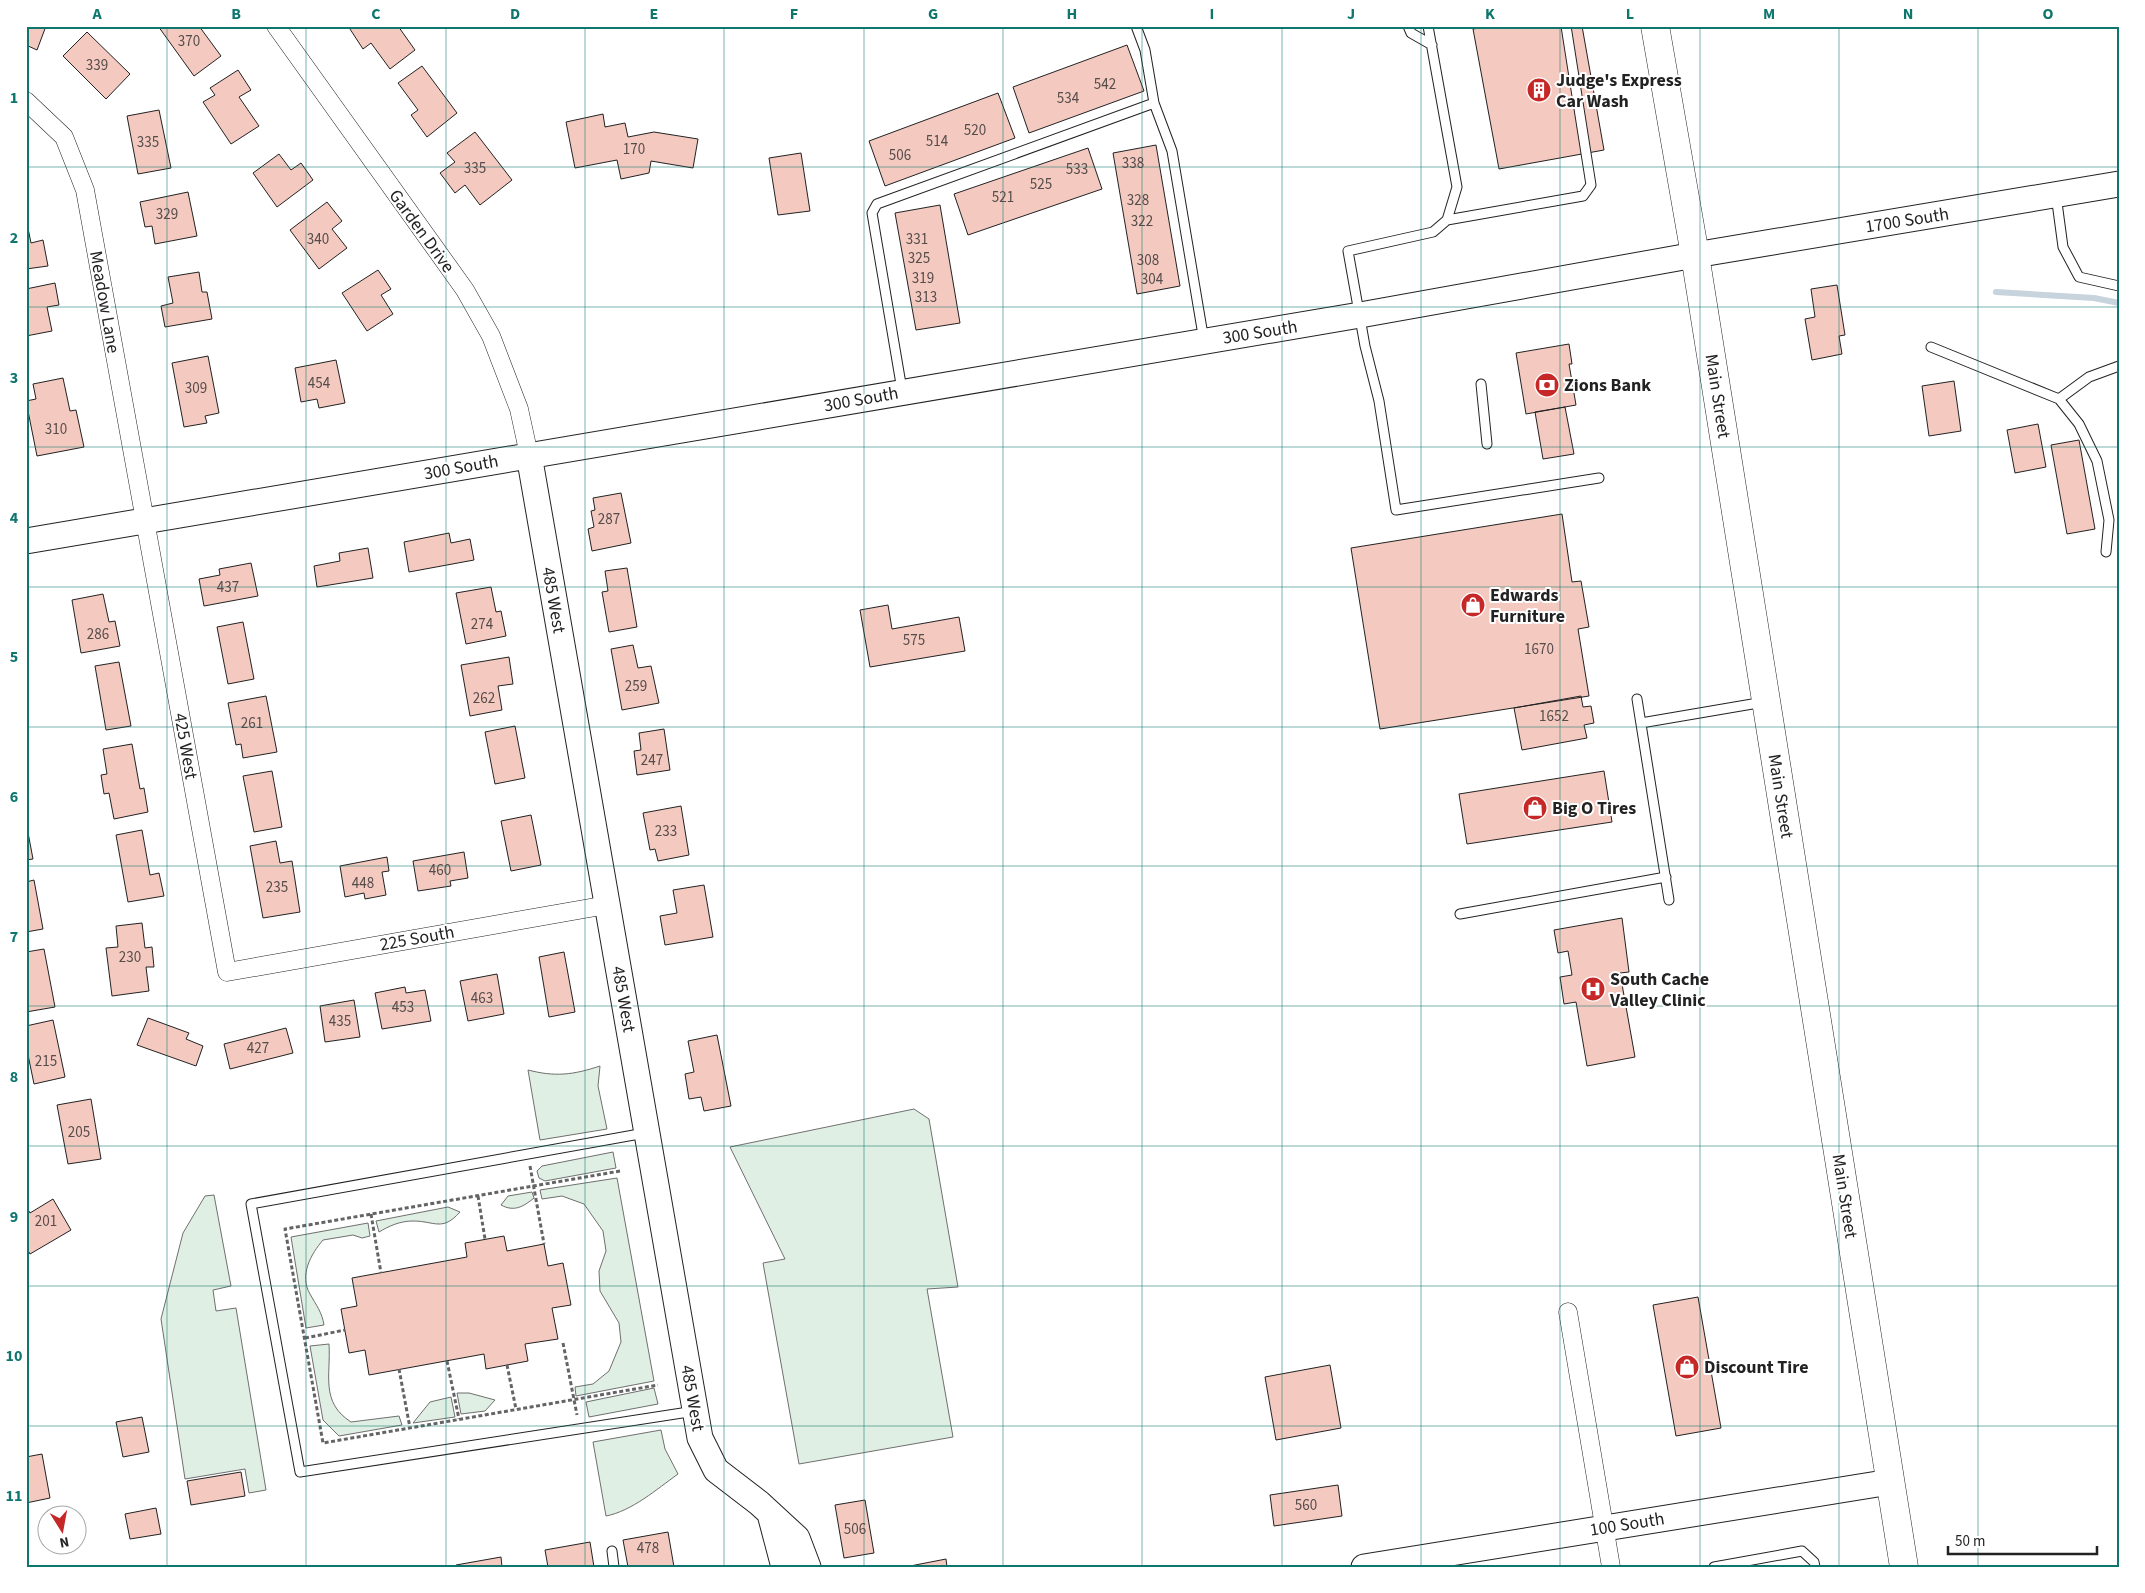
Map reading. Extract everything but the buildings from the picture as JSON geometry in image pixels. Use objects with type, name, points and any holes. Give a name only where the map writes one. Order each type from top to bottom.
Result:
[{"type":"main road","name":"Main Street","points":[[1654,26],[1695,255],[1904,1567]]},
{"type":"street","name":"Garden Drive","points":[[276,26],[464,290],[491,336],[520,409],[529,456]]},
{"type":"street","name":"Meadow Lane","points":[[26,101],[64,137],[85,190],[145,521]]},
{"type":"street","name":"1700 South","points":[[1695,255],[2119,184]]},
{"type":"street","name":"300 South","points":[[26,542],[902,392],[1360,316],[1695,255]]},
{"type":"street","name":"485 West","points":[[529,456],[700,1438],[716,1470],[759,1503],[797,1538],[808,1567]]},
{"type":"street","name":"425 West","points":[[145,521],[227,972]]},
{"type":"street","name":"225 South","points":[[227,972],[607,905]]},
{"type":"street","points":[[1568,1312],[1611,1567]]},
{"type":"street","name":"100 South","points":[[1364,1567],[1890,1482]]},
{"type":"street","points":[[770,1514],[784,1567]]},
{"type":"lane","points":[[1136,26],[1144,50],[1154,103],[1172,151],[1204,341]]},
{"type":"lane","points":[[1408,26],[1411,34],[1432,45]]},
{"type":"lane","points":[[1428,26],[1457,187],[1447,220]]},
{"type":"lane","points":[[1566,26],[1591,185],[1583,196],[1447,220],[1433,232],[1348,251],[1365,346],[1379,401],[1396,510],[1599,478]]},
{"type":"lane","points":[[902,392],[872,213],[877,204],[1154,103]]},
{"type":"lane","points":[[2056,195],[2063,246],[2079,277],[2119,286]]},
{"type":"lane","points":[[1931,347],[2059,399],[2079,424],[2097,461],[2109,520],[2106,552]]},
{"type":"lane","points":[[2059,399],[2089,377],[2119,366]]},
{"type":"lane","points":[[1481,384],[1487,444]]},
{"type":"lane","points":[[1637,699],[1670,900]]},
{"type":"lane","points":[[1641,723],[1766,701]]},
{"type":"lane","points":[[1460,914],[1666,876]]},
{"type":"lane","points":[[647,1132],[252,1204],[253,1214],[300,1472],[695,1411]]},
{"type":"lane","points":[[612,1551],[614,1567]]},
{"type":"lane","points":[[1714,1567],[1802,1551],[1814,1562],[1815,1567]]},
{"type":"path","points":[[530,1166],[544,1244]]},
{"type":"path","points":[[620,1171],[285,1229],[323,1443],[658,1384]]},
{"type":"path","points":[[478,1196],[485,1239]]},
{"type":"path","points":[[371,1214],[381,1273]]},
{"type":"path","points":[[305,1338],[345,1330]]},
{"type":"path","points":[[563,1343],[577,1418]]},
{"type":"path","points":[[447,1361],[459,1419]]},
{"type":"path","points":[[508,1365],[516,1409]]},
{"type":"path","points":[[399,1369],[410,1428]]},
{"type":"green space","points":[[600,1066],[598,1086],[607,1129],[540,1140],[528,1070],[547,1074],[564,1074]]},
{"type":"green space","points":[[914,1109],[929,1119],[958,1287],[927,1289],[953,1437],[799,1464],[763,1263],[785,1259],[730,1147]]},
{"type":"green space","points":[[613,1152],[616,1168],[545,1181],[539,1178],[537,1171],[542,1166]]},
{"type":"green space","points":[[617,1178],[654,1381],[576,1396],[575,1387],[593,1384],[609,1371],[621,1342],[619,1323],[600,1291],[599,1271],[606,1251],[603,1231],[584,1204],[562,1196],[542,1199],[540,1190]]},
{"type":"green space","points":[[532,1192],[534,1198],[522,1206],[510,1208],[501,1205],[508,1196]]},
{"type":"green space","points":[[214,1195],[231,1286],[213,1290],[216,1311],[236,1308],[266,1490],[249,1493],[245,1469],[185,1479],[161,1319],[183,1233],[205,1196]]},
{"type":"green space","points":[[448,1207],[460,1212],[443,1224],[421,1221],[404,1222],[379,1232],[376,1221]]},
{"type":"green space","points":[[368,1223],[370,1236],[362,1238],[353,1235],[323,1240],[314,1252],[306,1272],[306,1280],[307,1287],[320,1312],[324,1325],[306,1328],[291,1237]]},
{"type":"green space","points":[[329,1344],[329,1387],[335,1406],[341,1414],[351,1422],[399,1416],[402,1425],[339,1436],[323,1420],[310,1346]]},
{"type":"green space","points":[[654,1388],[658,1404],[589,1417],[586,1402]]},
{"type":"green space","points":[[457,1393],[469,1393],[495,1400],[485,1411],[461,1414]]},
{"type":"green space","points":[[451,1397],[455,1417],[413,1423],[430,1402]]},
{"type":"green space","points":[[661,1430],[665,1449],[678,1474],[635,1504],[606,1516],[593,1442]]},
{"type":"waterway","points":[[1996,292],[2094,298],[2119,303]]},
{"type":"place","name":"Judge's Express Car Wash","points":[[1539,90]]},
{"type":"place","name":"Zions Bank","points":[[1547,385]]},
{"type":"place","name":"Edwards Furniture","points":[[1473,605]]},
{"type":"place","name":"Big O Tires","points":[[1535,808]]},
{"type":"place","name":"South Cache Valley Clinic","points":[[1593,989]]},
{"type":"place","name":"Discount Tire","points":[[1687,1367]]}]
